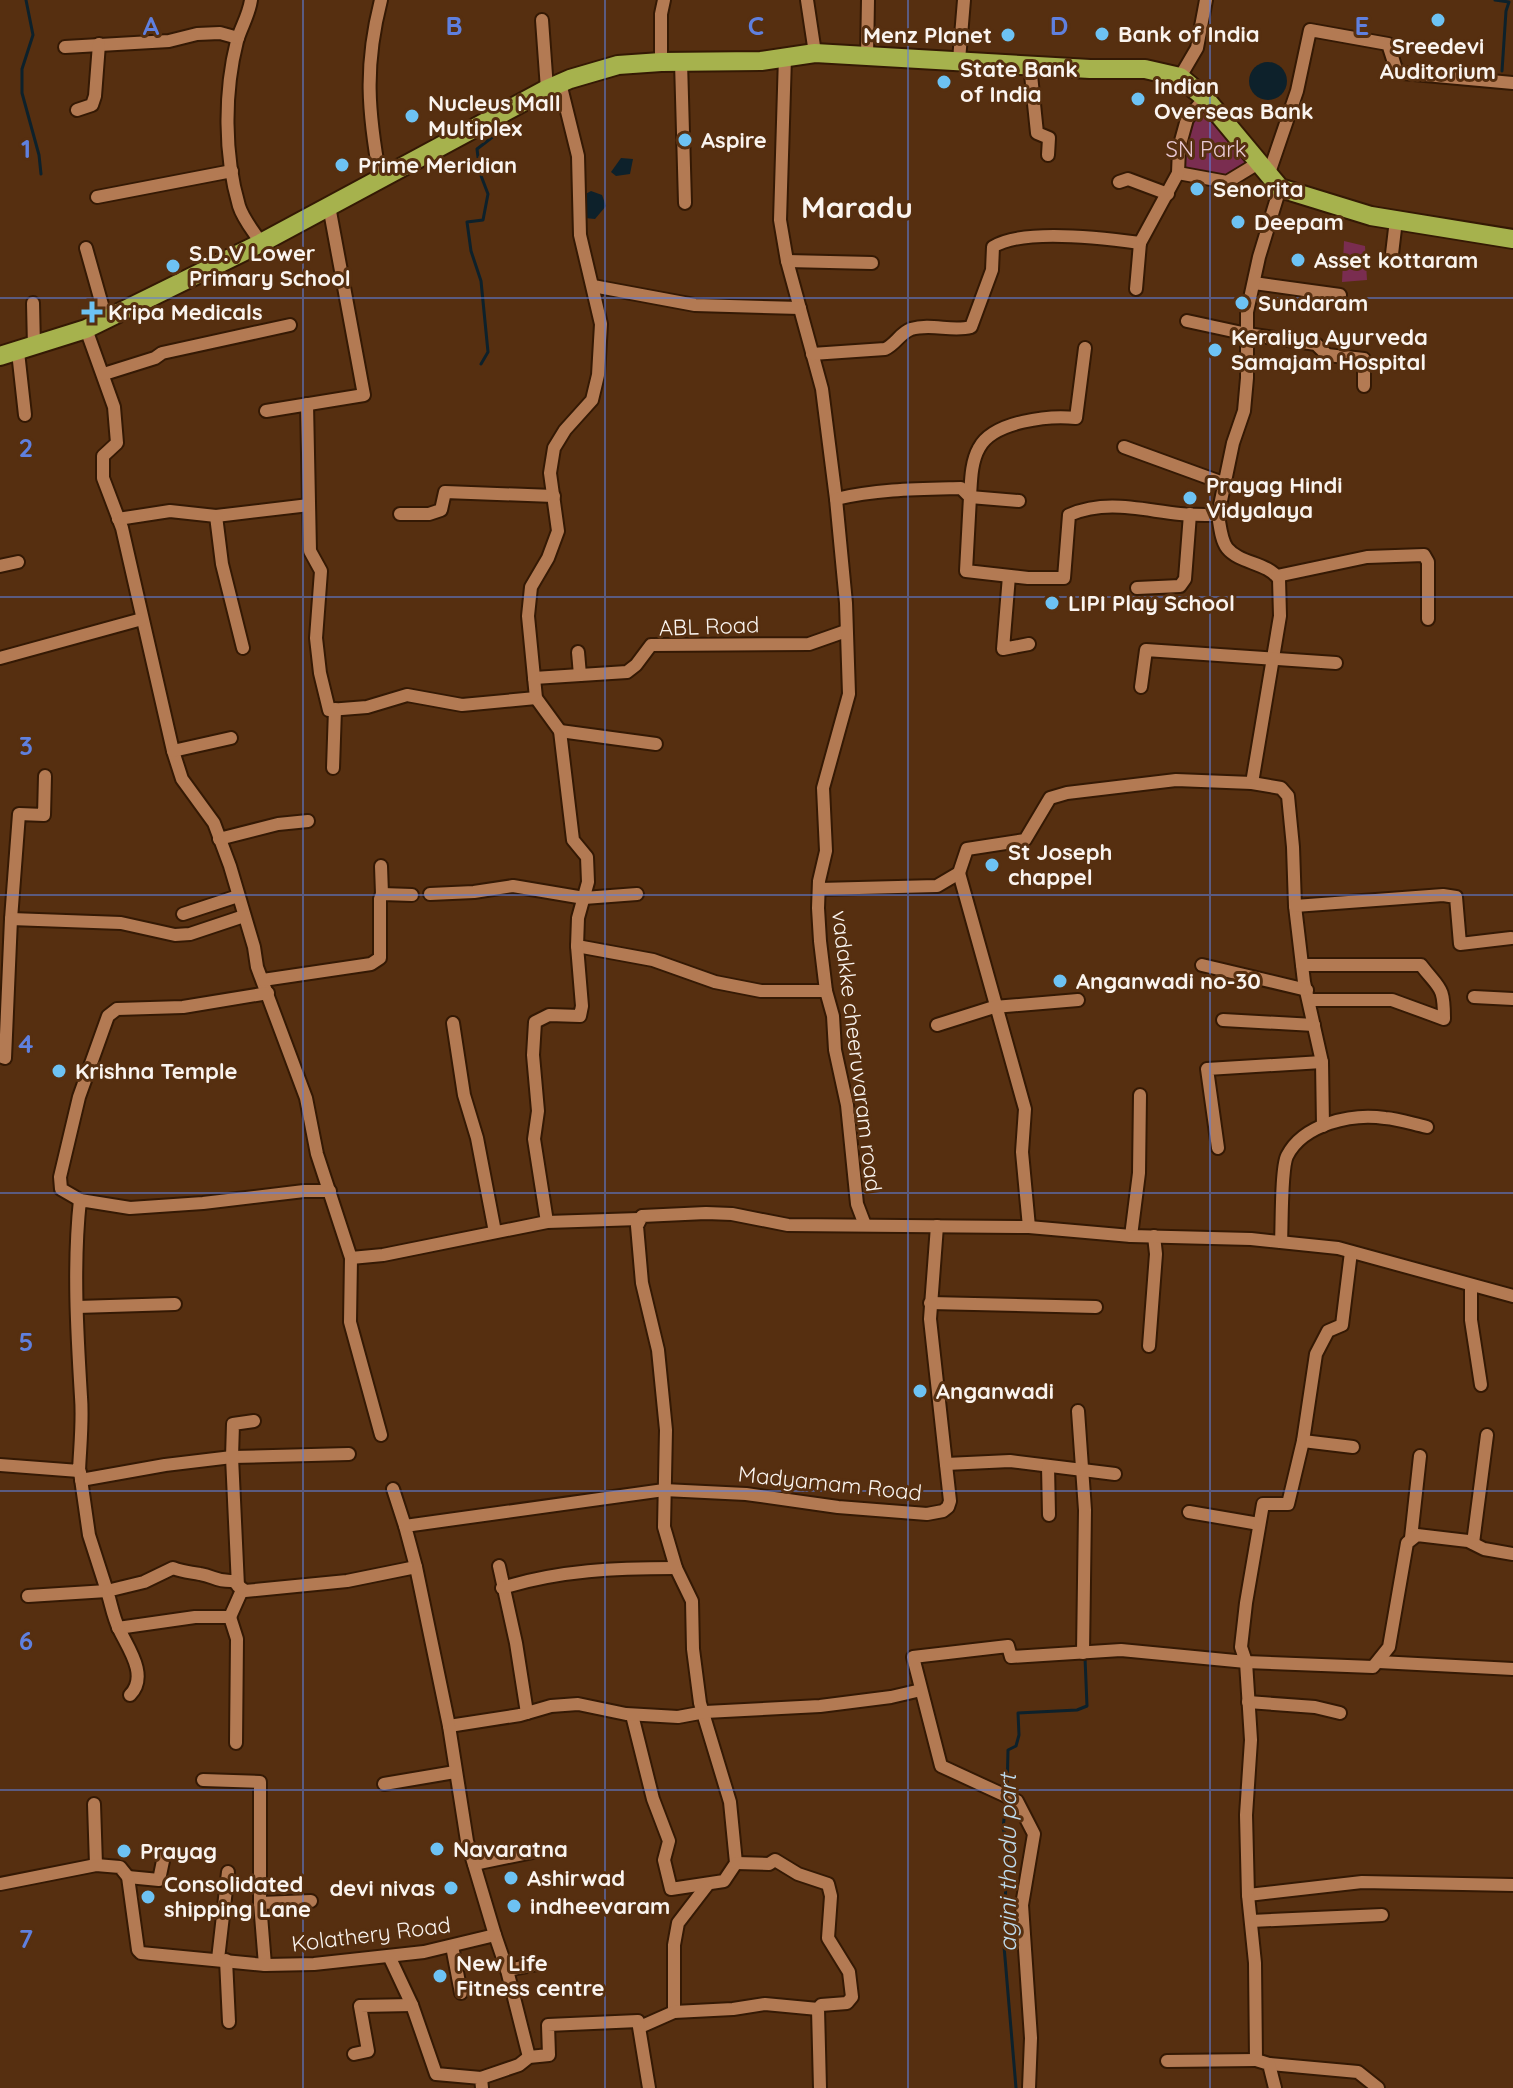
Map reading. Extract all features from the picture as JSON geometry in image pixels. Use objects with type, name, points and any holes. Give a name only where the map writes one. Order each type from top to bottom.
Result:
[{"type":"highway","points":[[17,352],[86,329],[261,243],[553,86],[618,65],[761,61],[815,53],[1090,69],[1145,69],[1180,77],[1205,98],[1270,175],[1371,216],[1513,239]]},
{"type":"street","points":[[251,0],[238,38],[229,83],[228,127],[232,171],[240,209],[261,243]]},
{"type":"street","points":[[380,178],[367,90],[372,33],[381,0]]},
{"type":"street","points":[[661,62],[664,0]]},
{"type":"street","points":[[807,0],[815,53]]},
{"type":"street","points":[[867,56],[868,0]]},
{"type":"street","points":[[959,60],[964,0]]},
{"type":"street","points":[[1180,77],[1197,48],[1206,0]]},
{"type":"street","points":[[542,20],[553,86],[578,156],[580,235],[601,324],[598,375],[592,400],[565,430],[554,448],[550,473],[558,531],[548,558],[531,587],[528,621],[536,698],[560,731],[573,840],[587,857],[588,882],[578,918],[580,1016],[549,1015],[535,1022],[533,1055],[538,1111],[534,1139],[547,1222]]},
{"type":"street","points":[[1428,619],[1428,562],[1424,555],[1367,557],[1277,576],[1227,549],[1218,515],[1223,483],[1244,411],[1247,312],[1270,175],[1297,91],[1310,30],[1388,44],[1396,69],[1403,73],[1513,83]]},
{"type":"street","points":[[65,47],[140,44],[220,33],[238,38]]},
{"type":"street","points":[[77,110],[92,105],[95,96],[99,44]]},
{"type":"street","name":"vadakke cheeruvaram road","points":[[785,57],[780,220],[787,261],[822,389],[836,499],[849,694],[823,788],[826,851],[819,889],[820,941],[841,1084],[847,1105],[857,1204],[865,1225]]},
{"type":"street","points":[[681,62],[685,203]]},
{"type":"street","points":[[1030,65],[1037,133],[1049,138],[1048,155]]},
{"type":"street","points":[[1136,289],[1140,243],[1178,173],[1181,134],[1187,119],[1205,98]]},
{"type":"street","points":[[97,197],[232,171]]},
{"type":"street","points":[[1178,173],[1227,182],[1270,175]]},
{"type":"street","points":[[1119,182],[1128,179],[1168,194]]},
{"type":"street","points":[[266,411],[364,395],[329,206]]},
{"type":"street","points":[[1392,254],[1396,220]]},
{"type":"street","points":[[812,354],[885,349],[907,330],[920,327],[971,327],[992,270],[993,247],[1001,241],[1080,235],[1140,243]]},
{"type":"street","points":[[86,248],[106,319]]},
{"type":"street","points":[[787,261],[872,263]]},
{"type":"street","points":[[1254,283],[1340,295]]},
{"type":"street","points":[[593,286],[695,305],[800,308]]},
{"type":"street","points":[[25,415],[17,352],[33,303]]},
{"type":"street","points":[[1187,321],[1316,344],[1327,355],[1364,359],[1364,386]]},
{"type":"street","points":[[104,374],[162,353],[290,325]]},
{"type":"street","points":[[86,329],[114,407],[117,443],[103,456],[103,478],[118,519],[173,751],[182,779],[214,823],[266,987],[306,1098],[317,1154],[351,1258],[350,1322],[381,1435]]},
{"type":"street","points":[[1085,348],[1076,418],[1053,415],[992,433],[980,444],[974,458],[966,571],[1064,578],[1069,515],[1086,508],[1116,505],[1218,515]]},
{"type":"street","points":[[307,404],[310,551],[321,571],[316,638],[329,710],[367,707],[407,695],[462,705],[536,698]]},
{"type":"street","points":[[1124,447],[1223,483]]},
{"type":"street","points":[[836,499],[855,494],[961,488],[970,497],[1019,501]]},
{"type":"street","points":[[400,514],[429,514],[441,510],[445,492],[554,496]]},
{"type":"street","points":[[118,519],[170,511],[216,516],[309,505]]},
{"type":"street","points":[[1137,588],[1180,586],[1185,579],[1190,514]]},
{"type":"street","points":[[216,516],[222,564],[243,648]]},
{"type":"street","points":[[0,566],[18,562]]},
{"type":"street","points":[[1009,576],[1003,649],[1029,644]]},
{"type":"street","points":[[1252,783],[1280,616],[1277,576]]},
{"type":"street","points":[[0,658],[142,619]]},
{"type":"street","name":"ABL Road","points":[[534,678],[627,672],[651,645],[809,644],[846,631]]},
{"type":"street","points":[[1141,687],[1146,650],[1336,663]]},
{"type":"street","points":[[578,652],[580,675]]},
{"type":"street","points":[[333,768],[335,709]]},
{"type":"street","points":[[560,731],[656,744]]},
{"type":"street","points":[[173,751],[231,738]]},
{"type":"street","points":[[0,1056],[5,1058],[19,814],[44,815],[45,776]]},
{"type":"street","points":[[1029,1227],[1022,1152],[1025,1109],[959,873],[967,849],[1025,840],[1050,798],[1067,793],[1176,780],[1252,783],[1281,788],[1288,796],[1302,965],[1322,1062],[1323,1126]]},
{"type":"street","points":[[219,839],[278,824],[308,821]]},
{"type":"street","points":[[330,1191],[130,1208],[80,1200],[61,1189],[60,1177],[79,1097],[108,1016],[117,1009],[183,1007],[266,987],[285,977],[371,964],[380,958],[381,866]]},
{"type":"street","points":[[819,889],[937,886],[959,873]]},
{"type":"street","points":[[430,894],[513,886],[584,898],[637,894]]},
{"type":"street","points":[[382,894],[412,895]]},
{"type":"street","points":[[1295,906],[1443,895],[1456,897],[1460,944],[1511,938]]},
{"type":"street","points":[[183,914],[238,896]]},
{"type":"street","points":[[11,919],[121,923],[175,935],[190,934],[244,916]]},
{"type":"street","points":[[577,946],[653,960],[715,982],[761,991],[826,991]]},
{"type":"street","points":[[1202,965],[1308,995],[1392,1000],[1444,1019],[1441,986],[1421,965],[1302,965]]},
{"type":"street","points":[[1474,997],[1513,999]]},
{"type":"street","points":[[937,1025],[994,1007],[1078,1000]]},
{"type":"street","points":[[1223,1020],[1314,1025]]},
{"type":"street","points":[[453,1023],[464,1095],[477,1138],[495,1232]]},
{"type":"street","points":[[1218,1148],[1207,1069],[1322,1062]]},
{"type":"street","points":[[1131,1236],[1139,1173],[1140,1095]]},
{"type":"street","points":[[1281,1242],[1286,1158],[1299,1139],[1323,1126],[1357,1118],[1383,1117],[1427,1127]]},
{"type":"street","points":[[80,1200],[76,1231],[77,1368],[82,1400],[80,1476],[89,1535],[118,1628],[138,1672],[136,1688],[130,1695]]},
{"type":"street","points":[[351,1258],[383,1255],[547,1222],[706,1213],[732,1214],[788,1225],[1029,1227],[1131,1236],[1281,1242],[1351,1252],[1513,1296]]},
{"type":"street","points":[[632,1715],[653,1799],[669,1841],[664,1860],[671,1889],[724,1881],[736,1863],[730,1802],[700,1703],[693,1649],[694,1609],[676,1568],[664,1527],[666,1430],[658,1350],[642,1283],[639,1219]]},
{"type":"street","name":"Madyamam Road","points":[[664,1490],[746,1494],[838,1507],[927,1514],[948,1507],[931,1332],[930,1303],[937,1226]]},
{"type":"street","points":[[1149,1346],[1156,1254],[1154,1236]]},
{"type":"street","points":[[1256,2060],[1255,1963],[1248,1895],[1246,1815],[1251,1740],[1246,1662],[1241,1647],[1263,1504],[1288,1504],[1303,1441],[1316,1354],[1328,1331],[1342,1325],[1351,1252]]},
{"type":"street","points":[[1471,1285],[1471,1320],[1481,1385]]},
{"type":"street","points":[[930,1303],[1096,1307]]},
{"type":"street","points":[[77,1307],[175,1304]]},
{"type":"street","points":[[1078,1411],[1085,1510],[1083,1653]]},
{"type":"street","points":[[236,1743],[237,1639],[230,1617],[240,1588],[232,1457],[233,1424],[254,1421]]},
{"type":"street","points":[[1473,1543],[1487,1435]]},
{"type":"street","points":[[1303,1441],[1353,1447]]},
{"type":"street","points":[[0,1465],[80,1476],[232,1457],[349,1454]]},
{"type":"street","points":[[1411,1538],[1420,1456]]},
{"type":"street","points":[[946,1464],[972,1465],[995,1461],[1115,1474]]},
{"type":"street","points":[[1048,1466],[1049,1515]]},
{"type":"street","points":[[393,1489],[427,1618],[449,1726],[467,1841],[507,1970],[529,2057]]},
{"type":"street","points":[[405,1526],[664,1490]]},
{"type":"street","points":[[1189,1512],[1259,1524]]},
{"type":"street","points":[[1029,2088],[1031,2038],[1022,1905],[1034,1834],[1017,1801],[941,1766],[913,1657],[1008,1646],[1011,1657],[1151,1652],[1246,1662],[1365,1668],[1375,1666],[1389,1647],[1407,1543],[1411,1538],[1417,1535],[1473,1543],[1484,1549],[1513,1554]]},
{"type":"street","points":[[499,1566],[527,1713]]},
{"type":"street","points":[[28,1596],[107,1591],[144,1582],[173,1568],[203,1574],[219,1582],[233,1581],[240,1588],[281,1589],[347,1581],[416,1567]]},
{"type":"street","points":[[502,1588],[539,1577],[586,1570],[676,1568]]},
{"type":"street","points":[[118,1628],[195,1617],[230,1617]]},
{"type":"street","points":[[1379,1662],[1513,1669]]},
{"type":"street","points":[[449,1726],[551,1706],[578,1704],[632,1715],[678,1717],[705,1712],[820,1706],[921,1690]]},
{"type":"street","points":[[1248,1702],[1315,1707],[1340,1713]]},
{"type":"street","points":[[384,1784],[455,1772]]},
{"type":"street","points":[[203,1780],[260,1782],[260,1903],[265,1965]]},
{"type":"street","points":[[94,1804],[96,1865]]},
{"type":"street","points":[[474,1864],[533,1852]]},
{"type":"street","points":[[0,1884],[96,1865],[120,1867],[128,1877],[159,1880],[164,1856]]},
{"type":"street","points":[[736,1863],[769,1864],[775,1860],[798,1874],[828,1884],[831,1896],[828,1938],[849,1972],[852,1997],[847,2003],[821,2005],[818,2009],[820,2088]]},
{"type":"street","points":[[228,1872],[222,1960],[229,2022]]},
{"type":"street","name":"Kolathery Road","points":[[128,1877],[139,1952],[265,1965],[314,1964],[424,1952],[495,1935]]},
{"type":"street","points":[[1248,1895],[1362,1882],[1513,1885]]},
{"type":"street","points":[[674,2012],[674,1945],[678,1923],[708,1884]]},
{"type":"street","points":[[260,1903],[311,1901]]},
{"type":"street","points":[[1251,1921],[1382,1915]]},
{"type":"street","points":[[452,1946],[461,1993]]},
{"type":"street","points":[[389,1956],[412,2005],[436,2074],[481,2083],[529,2057],[549,2055],[548,2025],[638,2021],[649,2088]]},
{"type":"street","points":[[507,1970],[538,1964]]},
{"type":"street","points":[[640,2027],[674,2012],[765,2004],[818,2009]]},
{"type":"street","points":[[354,2054],[368,2051],[360,2006],[412,2005]]},
{"type":"street","points":[[1167,2061],[1256,2060],[1269,2064],[1358,2072],[1378,2088]]},
{"type":"street","points":[[1269,2064],[1275,2088]]},
{"type":"green space","name":"SN Park","points":[[1202,109],[1248,162],[1222,178],[1190,174],[1182,155],[1182,140]]},
{"type":"green space","points":[[1344,241],[1365,246],[1367,280],[1342,282]]},
{"type":"water","points":[[1268,62],[1282,67],[1287,81],[1282,95],[1268,100],[1254,95],[1249,81],[1254,67]]},
{"type":"water","points":[[621,158],[633,159],[630,174],[616,176],[611,172]]},
{"type":"water","points":[[591,191],[602,195],[606,206],[595,219],[585,218],[582,196]]},
{"type":"waterway","points":[[26,0],[33,35],[22,69],[22,93],[41,174]]},
{"type":"waterway","points":[[1495,0],[1509,2],[1502,71]]},
{"type":"waterway","points":[[481,364],[488,352],[481,281],[471,251],[467,222],[483,220],[488,194],[480,173],[477,149],[503,129]]},
{"type":"waterway","name":"agini thodu part","points":[[1007,1794],[1008,1750],[1016,1746],[1019,1735],[1018,1713],[1077,1710],[1087,1706],[1085,1658]]},
{"type":"waterway","name":"agini thodu part","points":[[1006,1802],[1003,1828],[1009,1849],[1004,1946],[1016,2088]]},
{"type":"place","name":"Sreedevi Auditorium","points":[[1438,20]]},
{"type":"place","name":"Bank of India","points":[[1102,34]]},
{"type":"place","name":"Menz Planet","points":[[1008,35]]},
{"type":"place","name":"State Bank of India","points":[[944,82]]},
{"type":"place","name":"Indian Overseas Bank","points":[[1138,99]]},
{"type":"place","name":"Nucleus Mall Multiplex","points":[[412,116]]},
{"type":"place","name":"Aspire","points":[[685,140]]},
{"type":"place","name":"Prime Meridian","points":[[342,165]]},
{"type":"place","name":"Senorita","points":[[1197,189]]},
{"type":"place","name":"Deepam","points":[[1238,222]]},
{"type":"place","name":"Asset kottaram","points":[[1298,260]]},
{"type":"place","name":"S.D.V Lower Primary School","points":[[173,266]]},
{"type":"place","name":"Sundaram","points":[[1242,303]]},
{"type":"place","name":"Kripa Medicals","points":[[92,312]]},
{"type":"place","name":"Keraliya Ayurveda Samajam Hospital","points":[[1215,350]]},
{"type":"place","name":"Prayag Hindi Vidyalaya","points":[[1190,498]]},
{"type":"place","name":"LIPI Play School","points":[[1052,603]]},
{"type":"place","name":"St Joseph chappel","points":[[992,865]]},
{"type":"place","name":"Anganwadi no-30","points":[[1060,981]]},
{"type":"place","name":"Krishna Temple","points":[[59,1071]]},
{"type":"place","name":"Anganwadi","points":[[920,1391]]},
{"type":"place","name":"Navaratna","points":[[437,1849]]},
{"type":"place","name":"Prayag","points":[[124,1851]]},
{"type":"place","name":"Ashirwad","points":[[511,1878]]},
{"type":"place","name":"devi nivas","points":[[451,1888]]},
{"type":"place","name":"Consolidated shipping Lane","points":[[148,1897]]},
{"type":"place","name":"indheevaram","points":[[514,1906]]},
{"type":"place","name":"New Life Fitness centre","points":[[440,1976]]},
{"type":"district","name":"Maradu","points":[[857,207]]}]
